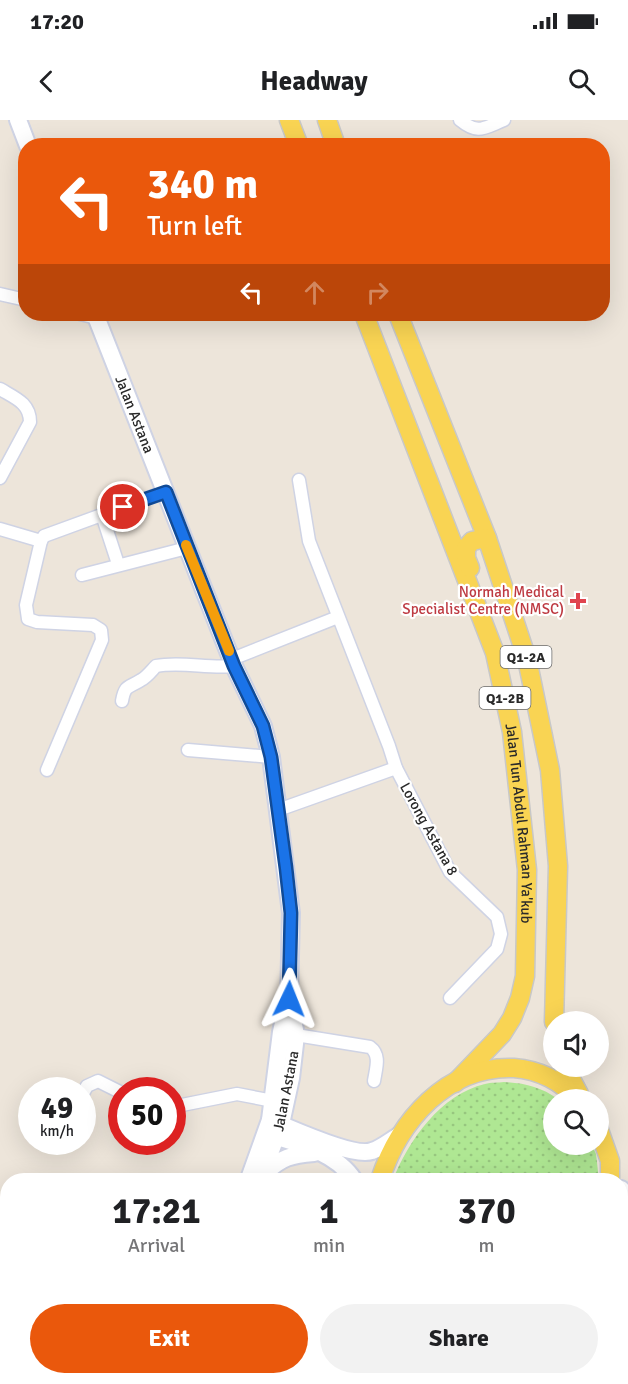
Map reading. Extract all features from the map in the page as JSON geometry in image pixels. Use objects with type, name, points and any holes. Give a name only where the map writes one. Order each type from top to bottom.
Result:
[{"type":"main road","points":[[18,120],[25,138]]},
{"type":"main road","points":[[289,120],[296,138]]},
{"type":"main road","points":[[327,120],[333,138]]},
{"type":"main road","name":"Jalan Astana","points":[[94,321],[166,492],[233,662],[263,726],[271,757],[291,913],[289,999],[281,1032],[273,1101],[273,1129]]},
{"type":"main road","name":"Jalan Tun Abdul Rahman Ya'kub","points":[[367,321],[495,652],[512,732],[527,870],[525,976],[520,998],[502,1034],[454,1083]]},
{"type":"main road","name":"Jalan Tun Abdul Rahman Ya'kub","points":[[401,321],[487,538],[527,659],[550,770],[558,866],[554,1011]]},
{"type":"main road","points":[[487,538],[472,541],[466,548],[466,558],[493,634],[495,652]]},
{"type":"main road","name":"Jalan Astana","points":[[259,1173],[291,1078],[296,1035],[289,999]]},
{"type":"main road","points":[[383,1173],[400,1135],[425,1104],[462,1078],[482,1070],[522,1069],[553,1079],[568,1089]]},
{"type":"main road","points":[[291,1078],[289,1106],[292,1116],[309,1136]]},
{"type":"main road","points":[[273,1129],[309,1136],[356,1151],[370,1152],[400,1135]]},
{"type":"main road","points":[[273,1129],[337,1162],[349,1173]]},
{"type":"main road","points":[[264,1173],[277,1161],[292,1155],[321,1153]]},
{"type":"main road","points":[[608,1155],[614,1173]]},
{"type":"main road","points":[[609,1173],[610,1161]]},
{"type":"street","points":[[460,120],[470,128],[479,130],[504,120]]},
{"type":"street","points":[[0,294],[18,298]]},
{"type":"street","points":[[0,389],[26,405],[30,413],[30,422],[0,478]]},
{"type":"street","name":"Lorong Astana 8","points":[[299,480],[309,541],[331,592],[338,617],[396,768],[450,872],[497,917],[501,934],[497,949],[450,998]]},
{"type":"street","points":[[47,770],[102,640],[101,630],[93,624],[28,620],[26,605],[41,541],[44,536],[166,492]]},
{"type":"street","points":[[102,515],[118,564]]},
{"type":"street","points":[[0,529],[41,541]]},
{"type":"street","points":[[82,575],[187,548]]},
{"type":"street","points":[[122,701],[124,690],[142,680],[156,666],[180,664],[216,668],[338,617]]},
{"type":"street","points":[[188,750],[271,757]]},
{"type":"street","points":[[278,810],[396,768]]},
{"type":"street","points":[[296,1035],[370,1047],[375,1050],[377,1058],[374,1081]]},
{"type":"street","points":[[186,1104],[237,1094],[273,1101]]},
{"type":"green space","points":[[504,1082],[519,1083],[543,1090],[543,1155],[596,1155],[598,1173],[396,1173],[417,1135],[428,1121],[441,1108],[469,1089],[487,1083]]},
{"type":"slow traffic","points":[[186,545],[229,651]]},
{"type":"place","name":"Normah Medical Specialist Centre (NMSC)","points":[[578,601]]},
{"type":"route","points":[[123,507],[166,492],[234,666],[263,726],[271,757],[291,913],[289,999]]}]
